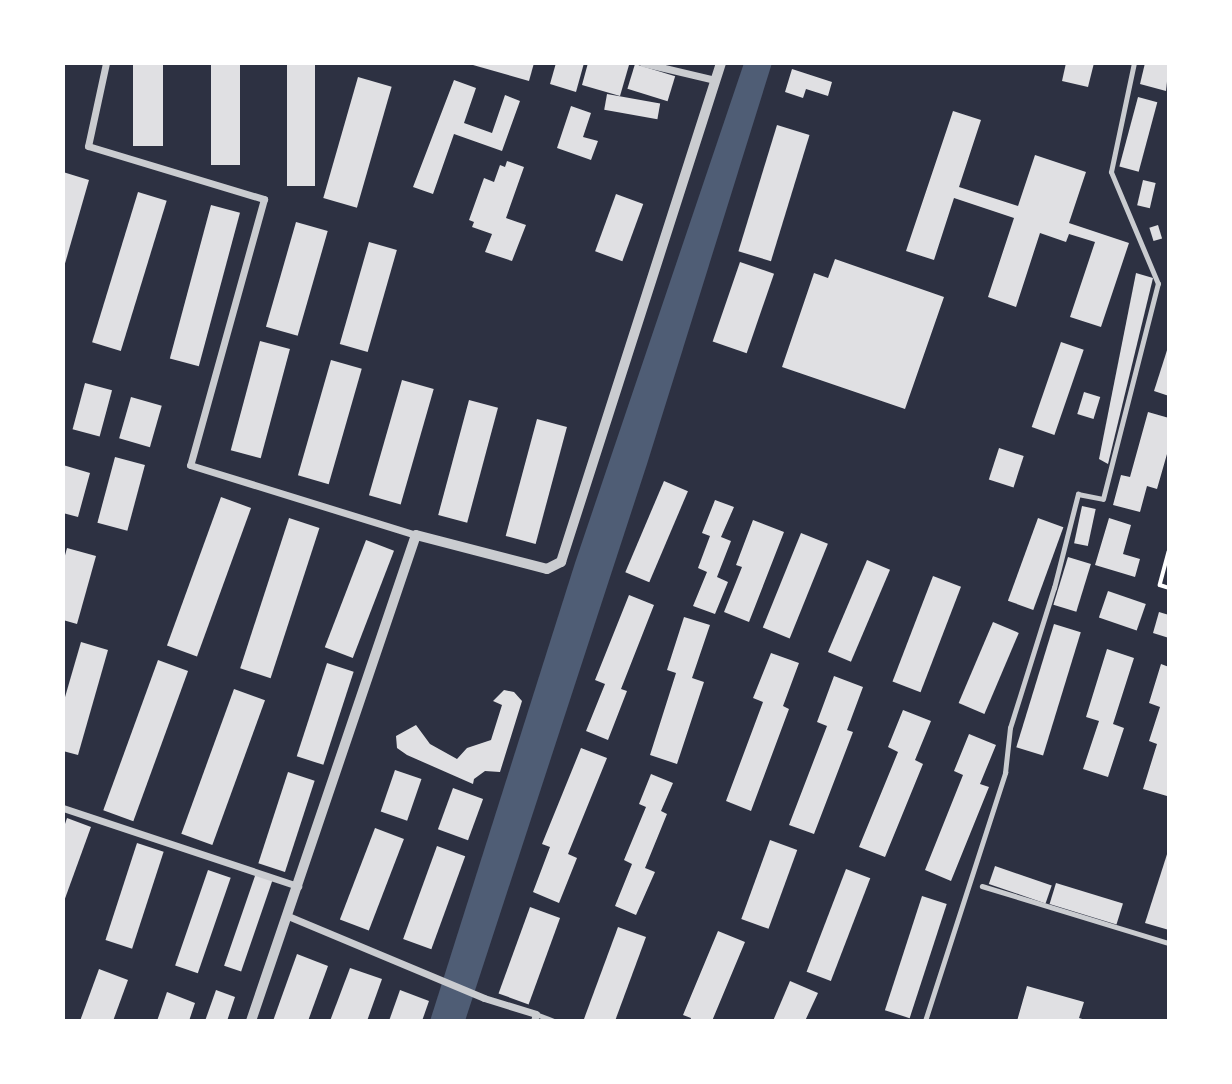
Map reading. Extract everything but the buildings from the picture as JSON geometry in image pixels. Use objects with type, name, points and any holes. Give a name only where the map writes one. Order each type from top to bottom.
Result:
[{"type":"street","points":[[106,63],[88,146],[264,199],[190,465],[416,535],[547,569],[561,562],[721,63]]},
{"type":"street","points":[[643,63],[715,80]]},
{"type":"street","points":[[251,1021],[416,535]]},
{"type":"street","points":[[63,808],[298,886]]},
{"type":"street","points":[[288,916],[535,1018]]},
{"type":"lane","points":[[925,1021],[1005,773],[1010,729],[1054,588],[1078,495],[1102,499],[1158,284],[1111,173],[1134,63]]},
{"type":"lane","points":[[982,886],[1169,943]]},
{"type":"lane","points":[[535,1018],[554,1021]]},
{"type":"path","points":[[1169,552],[1160,585],[1169,588]]},
{"type":"water","points":[[744,63],[772,63],[647,464],[465,1021],[430,1021],[575,563]]}]
